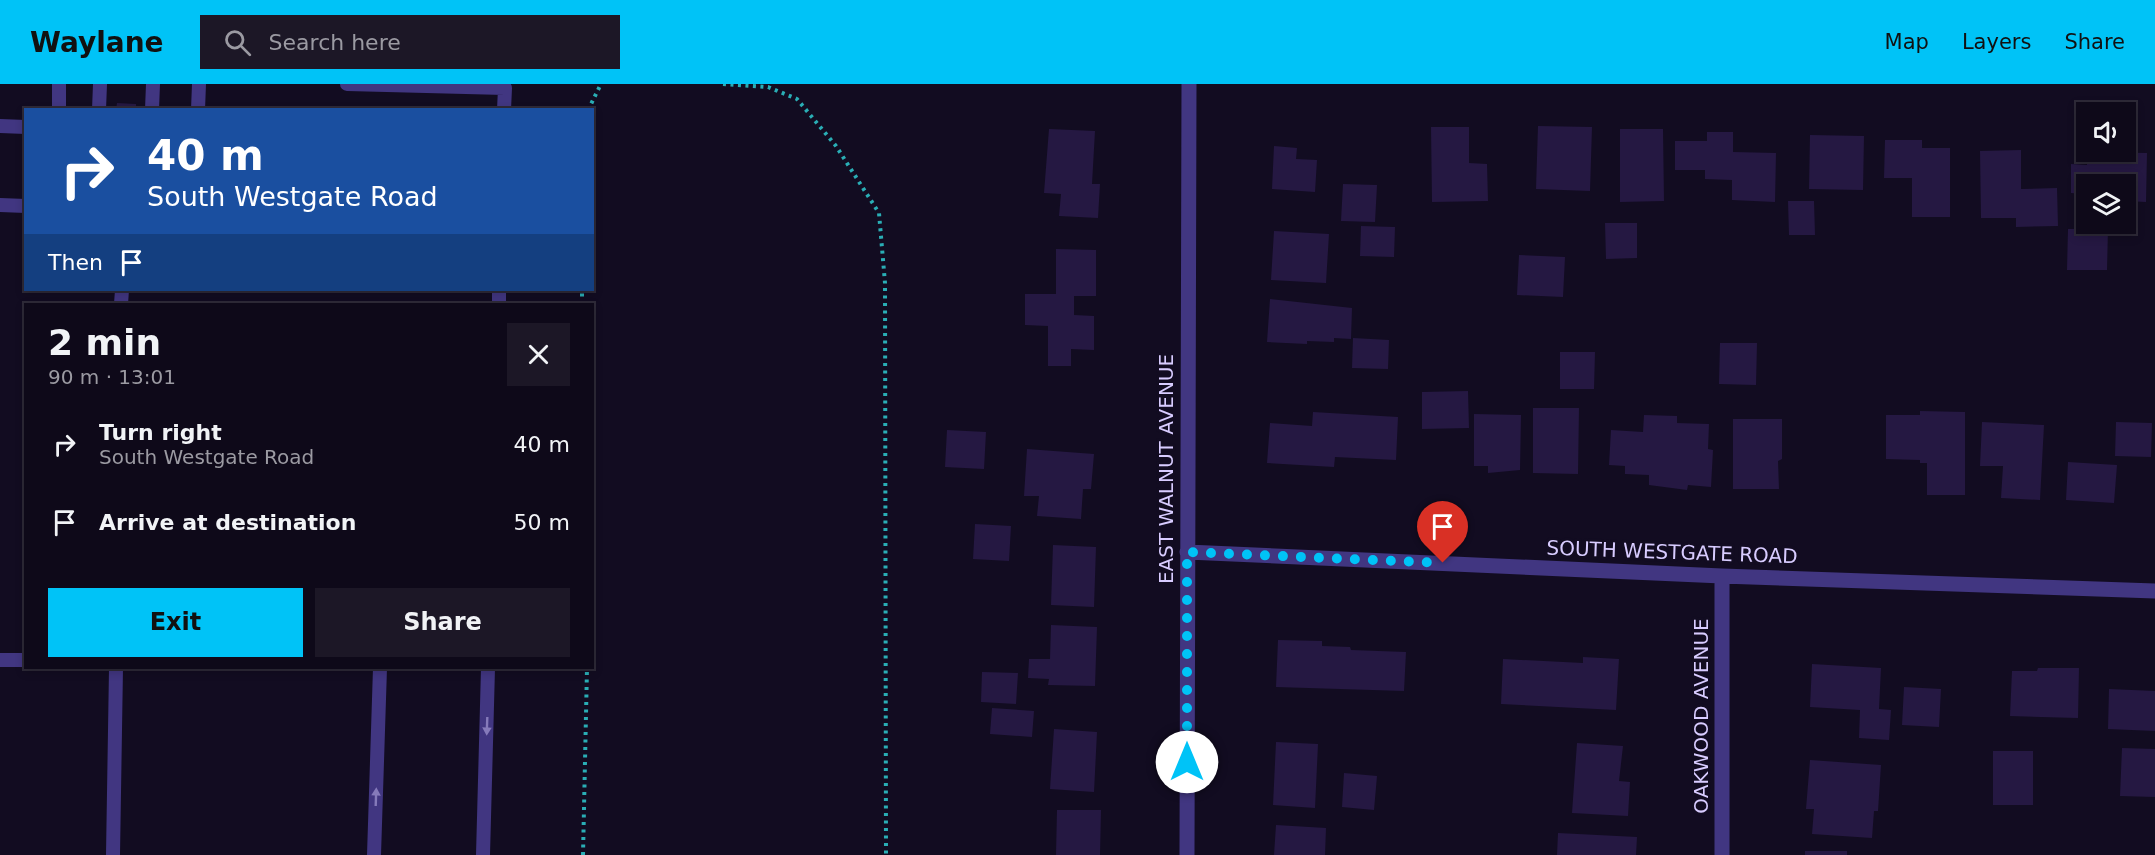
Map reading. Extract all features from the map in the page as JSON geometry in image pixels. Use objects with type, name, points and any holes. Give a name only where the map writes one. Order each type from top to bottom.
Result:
[{"type":"street","name":"EAST WALNUT AVENUE","points":[[1187,855],[1189,84]]},
{"type":"street","name":"SOUTH WESTGATE ROAD","points":[[1187,552],[1722,576],[2155,591]]},
{"type":"street","name":"OAKWOOD AVENUE","points":[[1722,576],[1722,855]]},
{"type":"lane","points":[[58,108],[59,84]]},
{"type":"lane","points":[[99,108],[100,84]]},
{"type":"lane","points":[[152,108],[153,84]]},
{"type":"lane","points":[[198,108],[199,84]]},
{"type":"lane","points":[[347,84],[505,88],[504,108]]},
{"type":"lane","points":[[0,126],[24,127]]},
{"type":"lane","points":[[0,205],[24,206]]},
{"type":"lane","points":[[0,660],[24,660]]},
{"type":"lane","points":[[113,855],[116,669]]},
{"type":"lane","points":[[374,855],[380,669]]},
{"type":"lane","points":[[483,855],[488,669]]},
{"type":"path","points":[[589,108],[602,84]]},
{"type":"path","points":[[723,84],[768,87],[797,99],[836,146],[879,213],[885,284],[886,855]]},
{"type":"path","points":[[583,855],[587,669]]},
{"type":"building","points":[[117,103],[136,104],[136,108],[116,108]]},
{"type":"building","points":[[1538,126],[1592,127],[1590,191],[1536,189]]},
{"type":"building","points":[[1431,127],[1469,127],[1469,163],[1487,164],[1488,201],[1432,202]]},
{"type":"building","points":[[1049,129],[1095,131],[1092,184],[1100,184],[1098,218],[1059,216],[1061,194],[1044,193]]},
{"type":"building","points":[[1620,129],[1663,129],[1664,201],[1620,202]]},
{"type":"building","points":[[1707,132],[1733,132],[1733,152],[1776,153],[1775,202],[1732,200],[1732,180],[1705,179],[1705,170],[1675,170],[1675,141],[1707,141]]},
{"type":"building","points":[[1810,135],[1864,136],[1863,190],[1809,189]]},
{"type":"building","points":[[1885,140],[1922,140],[1922,148],[1950,148],[1950,217],[1912,217],[1912,178],[1884,178]]},
{"type":"building","points":[[1274,146],[1297,148],[1296,159],[1317,160],[1315,192],[1272,189]]},
{"type":"building","points":[[2021,150],[2021,189],[2057,188],[2058,226],[2016,227],[2016,218],[1981,218],[1980,151]]},
{"type":"building","points":[[2136,153],[2147,153],[2146,202],[2136,202],[2136,174],[2076,174],[2076,193],[2071,193],[2071,164],[2087,165],[2087,162],[2136,162]]},
{"type":"building","points":[[1343,184],[1377,185],[1375,222],[1341,221]]},
{"type":"building","points":[[1788,201],[1814,201],[1815,235],[1789,235]]},
{"type":"building","points":[[1605,223],[1637,223],[1637,258],[1606,259]]},
{"type":"building","points":[[1361,226],[1395,227],[1394,257],[1360,256]]},
{"type":"building","points":[[2068,229],[2076,229],[2076,234],[2108,234],[2107,270],[2067,270]]},
{"type":"building","points":[[1274,231],[1329,234],[1326,283],[1271,280]]},
{"type":"building","points":[[1056,249],[1096,250],[1096,296],[1074,296],[1074,315],[1094,316],[1094,350],[1071,349],[1071,366],[1048,366],[1048,326],[1025,325],[1025,294],[1056,294]]},
{"type":"building","points":[[1519,255],[1565,257],[1563,297],[1517,295]]},
{"type":"building","points":[[1270,299],[1352,308],[1351,339],[1334,338],[1334,342],[1307,341],[1307,344],[1267,342]]},
{"type":"building","points":[[1353,338],[1389,340],[1388,369],[1352,368]]},
{"type":"building","points":[[1720,343],[1757,343],[1756,385],[1719,384]]},
{"type":"building","points":[[1560,352],[1595,352],[1594,389],[1560,389]]},
{"type":"building","points":[[1468,391],[1469,428],[1422,429],[1422,392]]},
{"type":"building","points":[[1533,408],[1579,408],[1578,474],[1533,473]]},
{"type":"building","points":[[1920,411],[1965,412],[1965,495],[1927,495],[1927,463],[1920,463],[1920,460],[1886,459],[1886,415],[1920,415]]},
{"type":"building","points":[[1313,412],[1398,417],[1396,460],[1335,457],[1334,467],[1267,463],[1270,423],[1312,426]]},
{"type":"building","points":[[1474,414],[1521,415],[1520,470],[1488,473],[1488,466],[1474,466]]},
{"type":"building","points":[[1644,415],[1677,416],[1677,423],[1709,424],[1708,449],[1713,450],[1711,487],[1688,485],[1687,490],[1649,485],[1649,475],[1625,474],[1625,466],[1609,465],[1611,430],[1643,432]]},
{"type":"building","points":[[1733,419],[1782,419],[1782,459],[1778,461],[1779,489],[1733,489]]},
{"type":"building","points":[[1982,422],[2044,425],[2040,500],[2001,498],[2003,466],[1980,466]]},
{"type":"building","points":[[2116,422],[2152,423],[2151,457],[2115,456]]},
{"type":"building","points":[[947,430],[986,432],[984,469],[945,467]]},
{"type":"building","points":[[1027,449],[1094,454],[1091,489],[1083,489],[1081,519],[1037,516],[1039,496],[1024,496]]},
{"type":"building","points":[[2068,462],[2117,465],[2114,503],[2066,500]]},
{"type":"building","points":[[975,524],[1011,526],[1009,561],[973,559]]},
{"type":"building","points":[[1053,545],[1096,547],[1094,607],[1051,605]]},
{"type":"building","points":[[1051,625],[1097,627],[1095,686],[1048,685],[1049,679],[1028,678],[1029,659],[1050,659]]},
{"type":"building","points":[[1278,640],[1322,641],[1322,646],[1350,647],[1351,650],[1406,652],[1404,691],[1276,687]]},
{"type":"building","points":[[1583,657],[1619,659],[1616,710],[1501,704],[1503,659],[1583,663]]},
{"type":"building","points":[[1812,664],[1881,668],[1879,709],[1891,710],[1889,740],[1859,738],[1860,710],[1810,707]]},
{"type":"building","points":[[2038,668],[2079,668],[2078,718],[2010,716],[2012,671],[2037,671]]},
{"type":"building","points":[[982,672],[1018,673],[1016,704],[981,702]]},
{"type":"building","points":[[1904,687],[1941,689],[1939,727],[1902,725]]},
{"type":"building","points":[[2109,689],[2155,691],[2155,731],[2108,729]]},
{"type":"building","points":[[992,708],[1034,711],[1032,737],[990,734]]},
{"type":"building","points":[[1054,729],[1097,732],[1094,792],[1050,789]]},
{"type":"building","points":[[1276,742],[1318,744],[1315,808],[1273,805]]},
{"type":"building","points":[[1577,743],[1623,746],[1619,781],[1630,782],[1628,816],[1572,813]]},
{"type":"building","points":[[2122,748],[2155,749],[2155,797],[2120,796]]},
{"type":"building","points":[[1993,751],[2033,751],[2033,805],[1993,805]]},
{"type":"building","points":[[1810,760],[1881,765],[1878,811],[1874,811],[1872,838],[1812,834],[1814,809],[1806,809]]},
{"type":"building","points":[[1344,773],[1377,776],[1374,810],[1342,807]]},
{"type":"building","points":[[1057,810],[1101,810],[1100,855],[1056,855]]},
{"type":"building","points":[[1276,825],[1326,828],[1325,855],[1274,855]]},
{"type":"building","points":[[1558,833],[1637,837],[1636,855],[1557,855]]},
{"type":"building","points":[[1805,851],[1847,851],[1847,855],[1805,855]]},
{"type":"route","points":[[1187,762],[1187,552],[1443,563]]}]
